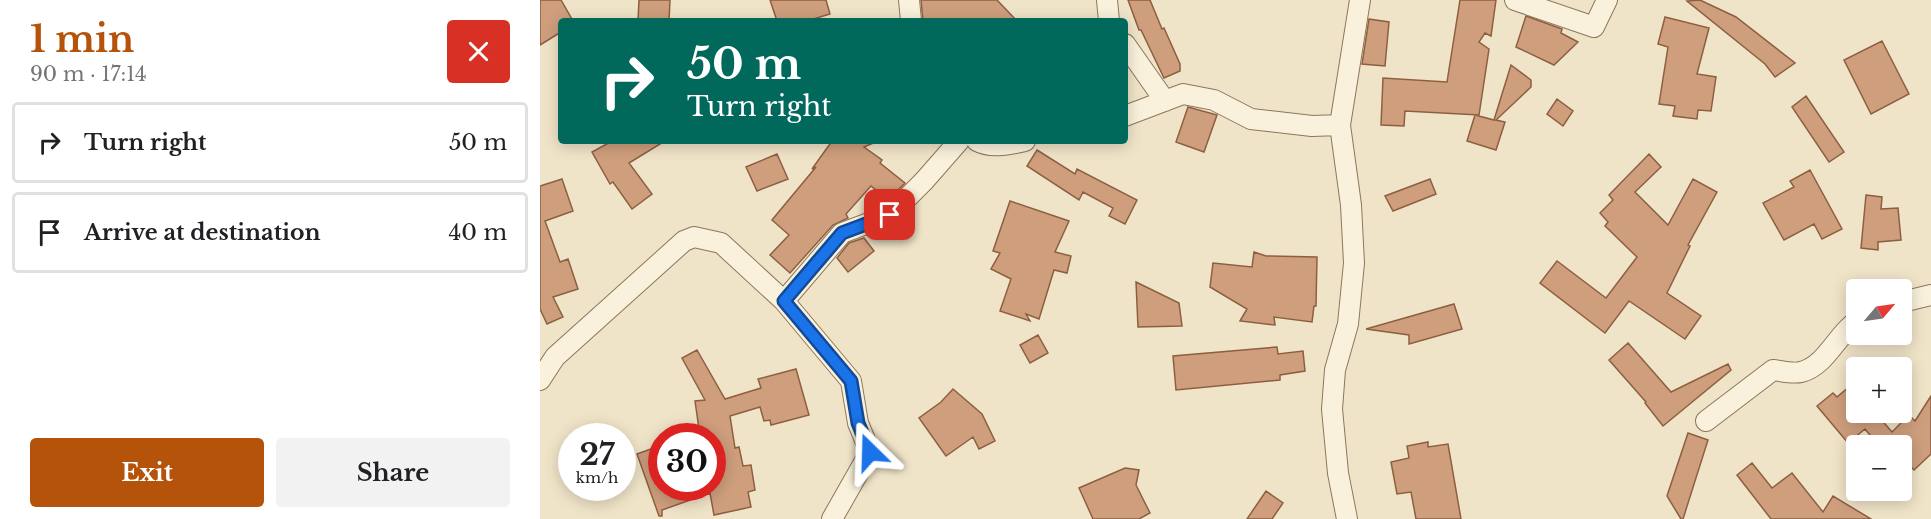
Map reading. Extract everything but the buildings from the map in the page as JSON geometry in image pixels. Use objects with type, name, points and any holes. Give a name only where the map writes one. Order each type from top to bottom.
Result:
[{"type":"street","points":[[909,0],[911,18]]},
{"type":"street","points":[[1107,0],[1109,18]]},
{"type":"street","points":[[1347,519],[1338,473],[1332,409],[1335,370],[1348,324],[1354,263],[1351,205],[1340,124],[1360,0]]},
{"type":"street","points":[[1515,0],[1594,27],[1607,0]]},
{"type":"street","points":[[1128,48],[1165,101]]},
{"type":"street","points":[[1128,115],[1183,94],[1214,100],[1251,119],[1312,126],[1340,124]]},
{"type":"street","points":[[784,301],[842,233],[890,215],[956,144]]},
{"type":"street","points":[[988,144],[1001,146],[1011,144]]},
{"type":"street","points":[[540,380],[555,357],[684,241],[694,237],[721,243],[784,301],[851,381],[858,423],[870,452],[832,519]]},
{"type":"street","points":[[1912,300],[1931,295]]},
{"type":"street","points":[[1706,421],[1773,370],[1802,372],[1821,360],[1846,329]]},
{"type":"route","points":[[870,452],[858,423],[851,381],[784,301],[842,233],[890,215]]}]
